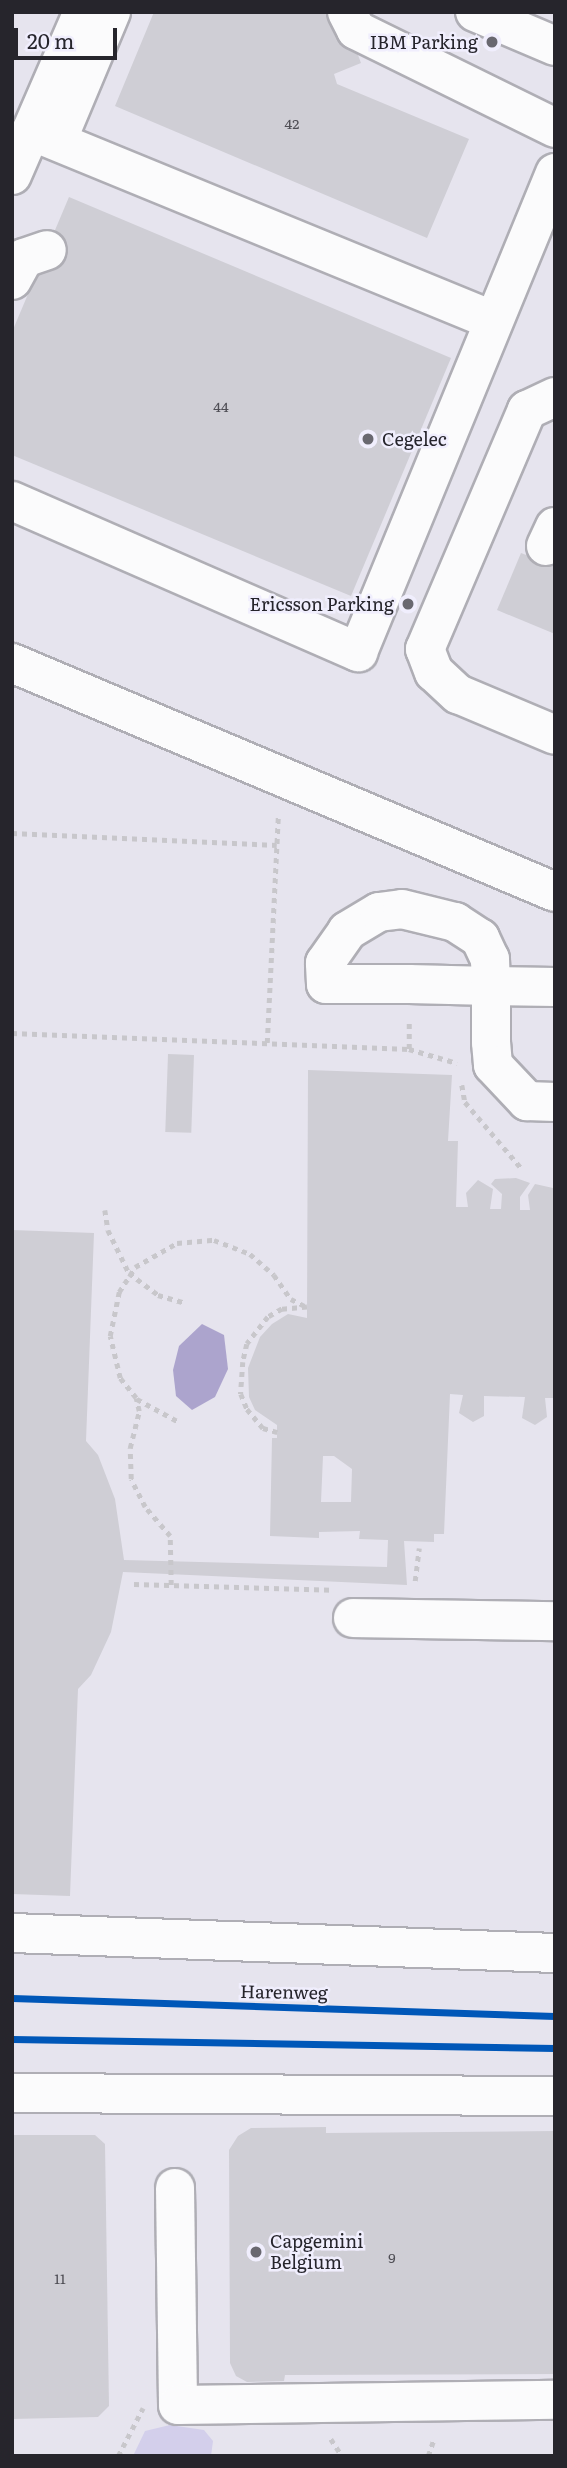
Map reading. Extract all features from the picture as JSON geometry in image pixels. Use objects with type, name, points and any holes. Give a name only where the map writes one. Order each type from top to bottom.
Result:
[{"type":"lane","points":[[44,136],[83,12]]},
{"type":"lane","points":[[12,175],[44,136],[111,12]]},
{"type":"lane","points":[[347,12],[356,30],[555,128]]},
{"type":"lane","points":[[475,12],[555,46]]},
{"type":"lane","points":[[44,136],[492,320]]},
{"type":"lane","points":[[12,500],[358,652],[492,320],[555,173]]},
{"type":"lane","points":[[12,280],[24,258],[47,250]]},
{"type":"lane","points":[[555,397],[527,410],[425,649],[434,672],[458,694],[555,735]]},
{"type":"lane","points":[[12,663],[555,892]]},
{"type":"lane","points":[[555,987],[491,986],[493,1065],[527,1101],[555,1102]]},
{"type":"lane","points":[[345,1604],[449,1619],[555,1621]]},
{"type":"lane","points":[[12,1933],[555,1954]]},
{"type":"lane","points":[[12,2094],[555,2096]]},
{"type":"lane","points":[[175,2189],[178,2405],[555,2400]]},
{"type":"path","points":[[267,1043],[278,802],[288,779]]},
{"type":"path","points":[[12,833],[277,845]]},
{"type":"path","points":[[12,1033],[409,1049],[458,1063],[465,1102],[522,1169]]},
{"type":"path","points":[[105,1210],[107,1230],[130,1273],[158,1296],[187,1303]]},
{"type":"path","points":[[179,1422],[136,1398],[120,1378],[110,1336],[112,1313],[130,1273],[177,1243],[214,1240],[250,1254],[274,1275],[291,1299],[307,1307],[282,1309],[268,1317],[247,1345],[241,1394],[247,1409],[263,1428],[277,1432]]},
{"type":"path","points":[[136,1398],[139,1411],[130,1448],[131,1479],[145,1507],[170,1536],[171,1585]]},
{"type":"path","points":[[134,1584],[171,1585],[345,1604]]},
{"type":"path","points":[[118,2456],[140,2409],[178,2405]]},
{"type":"shaded area","points":[[202,1324],[224,1335],[228,1369],[215,1397],[192,1410],[176,1396],[173,1370],[179,1346]]},
{"type":"shaded area","points":[[170,2425],[204,2430],[213,2441],[211,2456],[133,2456],[145,2431]]},
{"type":"building","points":[[154,12],[342,12],[361,63],[334,74],[337,84],[469,139],[427,238],[115,106]]},
{"type":"building","points":[[69,197],[451,358],[351,596],[12,455],[12,332]]},
{"type":"building","points":[[521,553],[555,566],[555,634],[497,610]]},
{"type":"building","points":[[168,1054],[194,1055],[191,1133],[165,1132]]},
{"type":"building","points":[[308,1070],[452,1075],[448,1141],[458,1141],[456,1207],[468,1207],[466,1193],[478,1180],[493,1189],[490,1209],[501,1209],[502,1194],[491,1184],[495,1179],[516,1178],[530,1183],[520,1197],[520,1210],[530,1210],[528,1195],[535,1184],[553,1188],[555,1398],[545,1398],[547,1417],[535,1425],[522,1418],[525,1397],[484,1396],[484,1416],[473,1422],[459,1413],[463,1395],[450,1394],[444,1534],[434,1534],[434,1542],[404,1541],[407,1585],[123,1572],[111,1632],[91,1675],[78,1689],[70,1896],[12,1894],[12,1230],[94,1233],[86,1441],[98,1455],[115,1499],[124,1560],[387,1567],[388,1540],[359,1539],[360,1531],[319,1532],[319,1538],[270,1536],[272,1438],[277,1438],[277,1425],[255,1410],[249,1397],[248,1368],[260,1337],[272,1324],[288,1314],[307,1318]],"holes":[[[323,1456],[334,1456],[352,1469],[351,1502],[321,1502]]]},
{"type":"building","points":[[326,2127],[326,2133],[555,2131],[555,2374],[285,2375],[284,2381],[247,2382],[236,2376],[230,2363],[229,2150],[238,2136],[251,2128]]},
{"type":"building","points":[[12,2135],[95,2135],[105,2144],[109,2406],[98,2417],[12,2419]]},
{"type":"cycle path","name":"Harenweg","points":[[12,1998],[555,2016]]},
{"type":"cycle path","points":[[12,2039],[555,2048]]},
{"type":"place","name":"IBM Parking","points":[[492,42]]},
{"type":"place","name":"Cegelec","points":[[368,439]]},
{"type":"place","name":"Ericsson Parking","points":[[408,604]]},
{"type":"place","name":"Capgemini Belgium","points":[[256,2252]]}]
